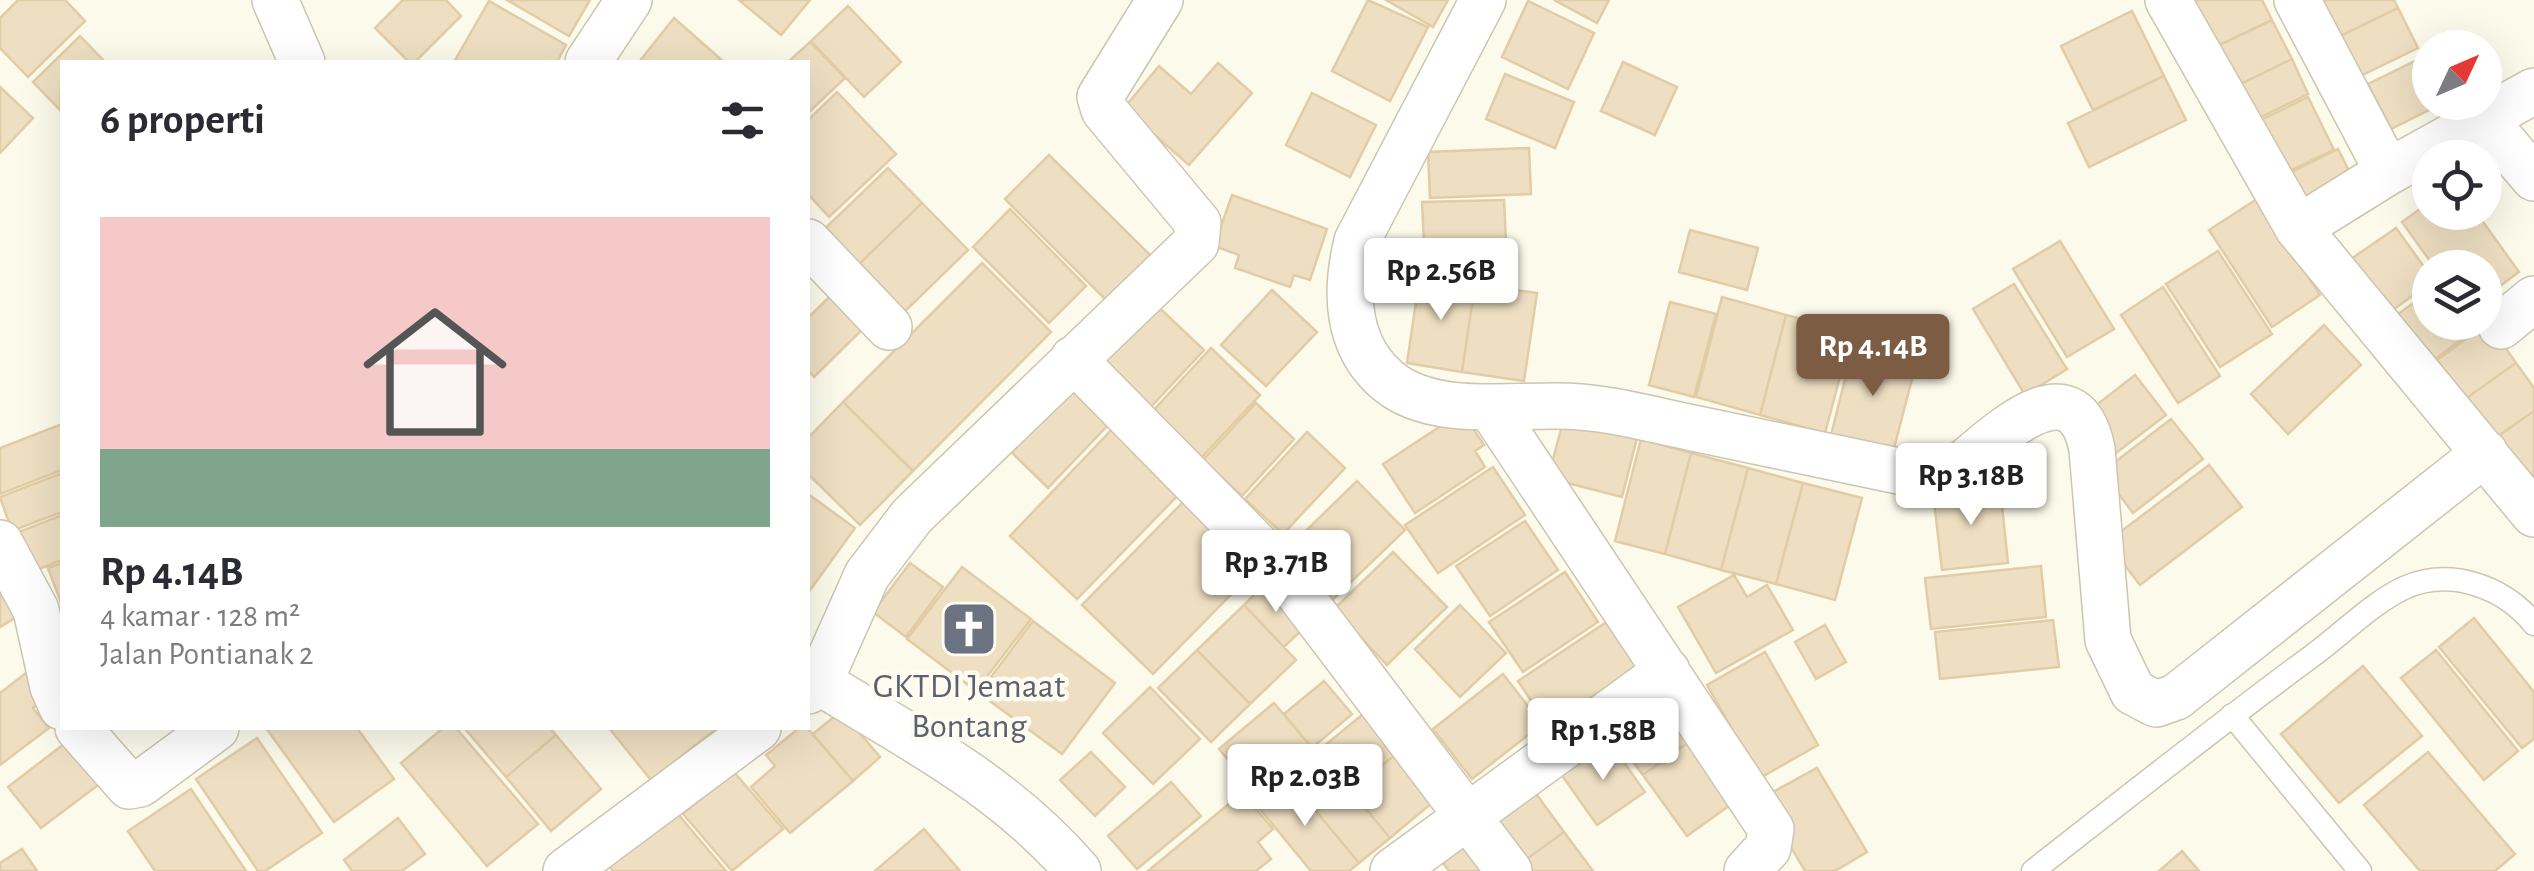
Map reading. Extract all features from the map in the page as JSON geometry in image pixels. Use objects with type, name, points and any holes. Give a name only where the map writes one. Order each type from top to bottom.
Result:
[{"type":"street","points":[[275,0],[301,60]]},
{"type":"street","points":[[602,57],[629,0]]},
{"type":"street","points":[[1078,871],[1009,800],[948,758],[811,683],[867,575],[888,544],[1196,243],[1198,223],[1104,110],[1100,98],[1160,0]]},
{"type":"street","points":[[1482,0],[1357,241],[1347,280],[1362,353],[1388,381],[1417,397],[1490,408],[1561,406],[1608,410],[1903,472],[1951,474],[2040,409],[2051,405],[2072,411],[2088,427],[2108,640],[2133,692],[2156,704],[2176,697],[2485,453]]},
{"type":"street","points":[[2168,0],[2312,219],[2534,514]]},
{"type":"street","points":[[2297,0],[2388,172]]},
{"type":"street","points":[[2502,110],[2534,91]]},
{"type":"street","points":[[2312,219],[2484,120],[2534,178]]},
{"type":"street","points":[[810,244],[889,327]]},
{"type":"street","points":[[1074,359],[1280,570],[1509,871]]},
{"type":"street","points":[[1490,408],[1771,829],[1768,848],[1748,871]]},
{"type":"street","points":[[0,542],[36,610],[60,703]]},
{"type":"street","points":[[1393,871],[1667,671]]},
{"type":"street","points":[[80,730],[129,786],[140,784],[213,730]]},
{"type":"street","points":[[566,871],[755,730]]},
{"type":"lane","points":[[2033,871],[2232,715],[2404,588],[2442,580],[2485,585],[2522,610],[2534,624]]},
{"type":"lane","points":[[2232,715],[2360,871]]},
{"type":"building","points":[[18,0],[65,0],[85,21],[28,77],[0,48],[0,18]]},
{"type":"building","points":[[403,0],[446,0],[461,16],[417,60],[407,60],[375,28]]},
{"type":"building","points":[[507,0],[590,0],[569,36]]},
{"type":"building","points":[[739,0],[810,0],[781,35]]},
{"type":"building","points":[[1368,0],[1428,27],[1390,101],[1332,71]]},
{"type":"building","points":[[1386,0],[1448,0],[1433,27]]},
{"type":"building","points":[[1554,0],[1609,0],[1597,23]]},
{"type":"building","points":[[2193,0],[2262,0],[2272,20],[2209,50]]},
{"type":"building","points":[[2327,0],[2394,0],[2398,8],[2332,40],[2315,6]]},
{"type":"building","points":[[489,1],[566,45],[558,60],[455,60]]},
{"type":"building","points":[[1528,1],[1594,33],[1568,89],[1502,57]]},
{"type":"building","points":[[848,6],[901,62],[864,97],[811,41]]},
{"type":"building","points":[[2398,8],[2412,36],[2412,51],[2352,80],[2332,40]]},
{"type":"building","points":[[2132,11],[2164,76],[2093,110],[2061,46]]},
{"type":"building","points":[[674,18],[722,60],[641,60]]},
{"type":"building","points":[[2272,20],[2292,59],[2228,90],[2209,50]]},
{"type":"building","points":[[80,36],[103,60],[60,60],[60,110],[33,82]]},
{"type":"building","points":[[810,42],[845,78],[810,111],[810,60],[790,60]]},
{"type":"building","points":[[2292,59],[2308,94],[2245,125],[2228,90]]},
{"type":"building","points":[[1623,62],[1677,87],[1655,135],[1601,111]]},
{"type":"building","points":[[2412,62],[2412,118],[2391,129],[2368,84]]},
{"type":"building","points":[[1218,63],[1252,93],[1189,165],[1124,108],[1159,66],[1191,94]]},
{"type":"building","points":[[1505,74],[1574,102],[1555,148],[1486,119]]},
{"type":"building","points":[[2164,76],[2186,120],[2089,167],[2068,123]]},
{"type":"building","points":[[0,87],[33,118],[0,153]]},
{"type":"building","points":[[837,92],[896,154],[829,217],[810,196],[810,118]]},
{"type":"building","points":[[1312,93],[1376,125],[1350,177],[1286,145]]},
{"type":"building","points":[[2308,97],[2334,150],[2277,177],[2251,125]]},
{"type":"building","points":[[1529,148],[1531,194],[1430,198],[1428,152]]},
{"type":"building","points":[[2338,149],[2354,181],[2293,210],[2277,179]]},
{"type":"building","points":[[1049,155],[1153,258],[1109,303],[1005,199]]},
{"type":"building","points":[[888,168],[922,203],[850,273],[815,238]]},
{"type":"building","points":[[1232,195],[1327,229],[1310,280],[1294,275],[1290,287],[1235,268],[1239,255],[1214,246]]},
{"type":"building","points":[[2257,199],[2320,295],[2272,327],[2209,230]]},
{"type":"building","points":[[1504,200],[1507,262],[1425,265],[1422,202]]},
{"type":"building","points":[[922,203],[968,250],[895,321],[850,273]]},
{"type":"building","points":[[1010,209],[1086,286],[1049,323],[973,247]]},
{"type":"building","points":[[2412,215],[2412,230],[2489,230],[2519,272],[2502,284],[2502,250],[2422,250],[2402,222]]},
{"type":"building","points":[[2396,228],[2412,250],[2412,296],[2390,312],[2351,259]]},
{"type":"building","points":[[1690,230],[1758,248],[1747,290],[1679,272]]},
{"type":"building","points":[[2060,241],[2114,329],[2067,357],[2013,269]]},
{"type":"building","points":[[2218,251],[2272,334],[2220,367],[2166,284]]},
{"type":"building","points":[[982,263],[1051,332],[913,471],[843,402]]},
{"type":"building","points":[[1420,275],[1475,284],[1462,372],[1407,363]]},
{"type":"building","points":[[1475,284],[1537,293],[1524,381],[1462,372]]},
{"type":"building","points":[[2014,284],[2067,369],[2025,395],[1973,309]]},
{"type":"building","points":[[2163,287],[2220,376],[2178,403],[2121,315]]},
{"type":"building","points":[[1272,290],[1317,332],[1266,386],[1221,345]]},
{"type":"building","points":[[833,293],[865,327],[814,377],[810,372],[810,316]]},
{"type":"building","points":[[1722,297],[1786,315],[1760,415],[1696,397]]},
{"type":"building","points":[[1149,298],[1204,350],[1148,410],[1093,358]]},
{"type":"building","points":[[1670,302],[1716,314],[1694,397],[1649,385]]},
{"type":"building","points":[[2412,304],[2412,340],[2461,340],[2428,364],[2394,317]]},
{"type":"building","points":[[1786,315],[1852,332],[1825,433],[1760,415]]},
{"type":"building","points":[[2324,325],[2361,365],[2288,434],[2251,394]]},
{"type":"building","points":[[2465,340],[2500,340],[2516,363],[2465,399],[2437,360]]},
{"type":"building","points":[[1853,347],[1916,364],[1893,452],[1831,435]]},
{"type":"building","points":[[1211,348],[1260,395],[1201,458],[1152,412]]},
{"type":"building","points":[[2516,363],[2534,388],[2534,411],[2494,439],[2465,399]]},
{"type":"building","points":[[2135,375],[2166,415],[2116,453],[2085,414]]},
{"type":"building","points":[[1065,384],[1108,425],[1048,488],[1005,446]]},
{"type":"building","points":[[843,402],[913,471],[860,525],[810,476],[810,436]]},
{"type":"building","points":[[1256,403],[1294,439],[1242,496],[1203,460]]},
{"type":"building","points":[[2534,411],[2534,476],[2526,482],[2494,439]]},
{"type":"building","points":[[1462,412],[1484,445],[1475,451],[1485,467],[1415,513],[1383,464]]},
{"type":"building","points":[[1564,418],[1637,438],[1622,497],[1548,478]]},
{"type":"building","points":[[2171,419],[2203,459],[2133,513],[2102,472]]},
{"type":"building","points":[[1120,421],[1187,486],[1077,599],[1010,536]]},
{"type":"building","points":[[60,425],[60,471],[0,494],[0,448]]},
{"type":"building","points":[[1307,432],[1345,468],[1283,534],[1245,499]]},
{"type":"building","points":[[1641,439],[1691,453],[1665,554],[1615,541]]},
{"type":"building","points":[[1691,453],[1748,468],[1721,570],[1665,554]]},
{"type":"building","points":[[2209,465],[2242,507],[2140,585],[2107,542]]},
{"type":"building","points":[[1493,467],[1525,515],[1438,573],[1405,525]]},
{"type":"building","points":[[1748,468],[1803,483],[1776,584],[1721,570]]},
{"type":"building","points":[[60,474],[60,513],[12,531],[0,497]]},
{"type":"building","points":[[1357,481],[1405,530],[1325,607],[1278,558]]},
{"type":"building","points":[[1803,483],[1862,498],[1835,600],[1776,584]]},
{"type":"building","points":[[2000,486],[2008,563],[1942,570],[1933,493]]},
{"type":"building","points":[[810,495],[855,528],[810,590]]},
{"type":"building","points":[[1188,497],[1259,566],[1153,674],[1082,605]]},
{"type":"building","points":[[60,516],[60,561],[29,573],[14,534]]},
{"type":"building","points":[[1525,521],[1558,570],[1490,616],[1456,566]]},
{"type":"building","points":[[1393,552],[1447,607],[1387,665],[1334,609]]},
{"type":"building","points":[[910,563],[943,587],[906,637],[873,612]]},
{"type":"building","points":[[60,564],[60,600],[48,568]]},
{"type":"building","points":[[2041,566],[2046,617],[1931,629],[1925,578]]},
{"type":"building","name":"GKTDI Jemaat Bontang","points":[[962,567],[1031,619],[976,691],[907,639]]},
{"type":"building","points":[[1565,572],[1598,622],[1523,672],[1489,622]]},
{"type":"building","points":[[1734,575],[1747,597],[1767,585],[1793,630],[1716,673],[1678,607]]},
{"type":"building","points":[[1267,582],[1308,624],[1284,647],[1244,605]]},
{"type":"building","points":[[0,585],[18,616],[0,627]]},
{"type":"building","points":[[1244,605],[1296,660],[1250,704],[1197,650]]},
{"type":"building","points":[[1460,605],[1506,653],[1460,697],[1415,649]]},
{"type":"building","points":[[2474,618],[2534,692],[2534,739],[2522,748],[2439,647]]},
{"type":"building","points":[[2053,620],[2059,667],[1940,679],[1935,632]]},
{"type":"building","points":[[1033,621],[1115,683],[1062,754],[979,693]]},
{"type":"building","points":[[1608,621],[1638,666],[1548,726],[1518,681]]},
{"type":"building","points":[[1825,625],[1846,662],[1816,679],[1795,642]]},
{"type":"building","points":[[1197,650],[1250,704],[1211,742],[1158,688]]},
{"type":"building","points":[[2436,650],[2518,751],[2484,780],[2401,678]]},
{"type":"building","points":[[1765,652],[1818,745],[1760,778],[1707,685]]},
{"type":"building","points":[[2363,666],[2422,736],[2339,803],[2281,734]]},
{"type":"building","points":[[26,673],[46,699],[33,708],[49,728],[0,765],[0,693]]},
{"type":"building","points":[[1503,674],[1542,724],[1472,779],[1433,729]]},
{"type":"building","points":[[1324,681],[1352,714],[1312,748],[1284,714]]},
{"type":"building","points":[[1150,687],[1200,739],[1153,784],[1103,733]]},
{"type":"building","points":[[1661,697],[1693,739],[1643,775],[1611,733]]},
{"type":"building","points":[[1274,703],[1312,748],[1257,794],[1219,749]]},
{"type":"building","points":[[1368,710],[1401,750],[1351,791],[1318,751]]},
{"type":"building","points":[[841,711],[880,757],[853,781],[813,734]]},
{"type":"building","points":[[267,730],[358,730],[394,779],[334,822]]},
{"type":"building","points":[[441,730],[458,730],[538,824],[487,866],[401,763]]},
{"type":"building","points":[[466,730],[552,730],[556,735],[506,777]]},
{"type":"building","points":[[611,730],[714,730],[651,780]]},
{"type":"building","points":[[797,730],[809,730],[853,781],[790,833],[751,787],[775,766],[766,755]]},
{"type":"building","points":[[556,735],[601,789],[551,831],[506,777]]},
{"type":"building","points":[[257,738],[322,833],[265,871],[258,871],[196,779]]},
{"type":"building","points":[[1693,739],[1737,800],[1687,836],[1643,775]]},
{"type":"building","points":[[69,740],[102,782],[41,828],[8,787]]},
{"type":"building","points":[[1608,740],[1645,792],[1597,825],[1561,774]]},
{"type":"building","points":[[1401,750],[1439,797],[1390,838],[1351,791]]},
{"type":"building","points":[[1318,751],[1390,838],[1359,863],[1287,776]]},
{"type":"building","points":[[1091,752],[1125,787],[1095,816],[1060,780]]},
{"type":"building","points":[[2428,752],[2515,854],[2495,871],[2420,871],[2364,805]]},
{"type":"building","points":[[1817,768],[1867,852],[1835,871],[1805,871],[1762,798]]},
{"type":"building","points":[[733,771],[783,829],[732,871],[683,814]]},
{"type":"building","points":[[1287,776],[1359,863],[1349,871],[1311,871],[1255,803]]},
{"type":"building","points":[[1171,782],[1201,816],[1137,869],[1108,836]]},
{"type":"building","points":[[191,789],[246,871],[155,871],[128,831]]},
{"type":"building","points":[[1534,791],[1564,832],[1524,861],[1494,820]]},
{"type":"building","points":[[1242,793],[1273,829],[1258,842],[1271,859],[1256,871],[1148,871]]},
{"type":"building","points":[[672,807],[726,871],[613,871],[606,863]]},
{"type":"building","points":[[398,818],[425,854],[402,871],[352,871],[344,860]]},
{"type":"building","points":[[1457,828],[1489,871],[1449,871],[1431,847]]},
{"type":"building","points":[[924,829],[960,871],[875,871]]},
{"type":"building","points":[[1564,832],[1593,871],[1532,871],[1524,861]]},
{"type":"building","points":[[22,849],[37,871],[0,871],[0,863]]},
{"type":"building","points":[[2182,851],[2199,871],[2159,871]]},
{"type":"place","name":"GKTDI Jemaat Bontang","points":[[969,629]]}]
